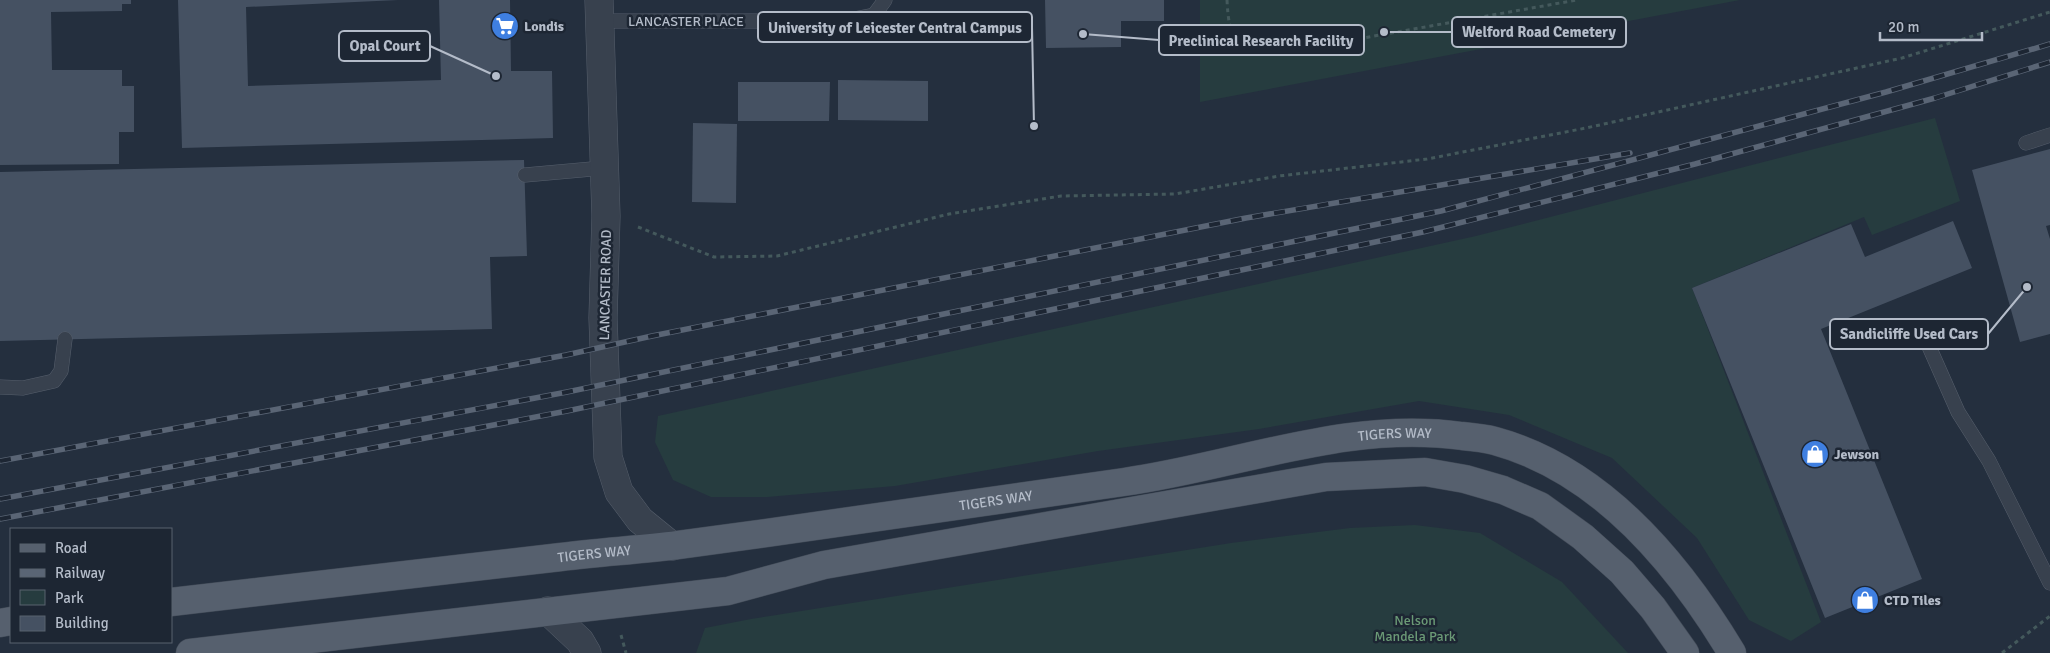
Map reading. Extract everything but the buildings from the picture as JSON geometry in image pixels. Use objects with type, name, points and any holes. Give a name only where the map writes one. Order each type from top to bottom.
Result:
[{"type":"main road","name":"TIGERS WAY","points":[[172,602],[672,546],[1147,479],[1339,437],[1385,432],[1444,433],[1494,440],[1544,460],[1593,490],[1631,523],[1671,563],[1714,623],[1732,653]]},
{"type":"main road","points":[[190,653],[548,611],[594,608],[728,591],[824,565],[1326,477],[1425,472],[1465,479],[1503,490],[1540,506],[1583,537],[1622,572],[1654,608],[1685,653]]},
{"type":"street","name":"LANCASTER ROAD","points":[[599,10],[606,216],[603,318],[608,457],[619,492],[640,520],[672,546]]},
{"type":"street","points":[[548,611],[580,641],[587,653]]},
{"type":"lane","name":"LANCASTER PLACE","points":[[599,10],[844,21],[874,15],[885,0]]},
{"type":"lane","points":[[2026,143],[2050,135]]},
{"type":"lane","points":[[525,175],[603,168]]},
{"type":"lane","points":[[0,387],[23,388],[54,381],[61,371],[65,339]]},
{"type":"lane","points":[[1927,342],[1958,412],[1989,461],[2050,583]]},
{"type":"path","points":[[1227,0],[1228,22],[1238,43],[1251,50],[1273,54],[1577,0]]},
{"type":"path","points":[[606,216],[714,257],[777,256],[949,214],[1061,196],[1175,194],[1279,176],[1427,159],[1586,128],[1902,58],[2050,12]]},
{"type":"path","points":[[2002,653],[2050,616]]},
{"type":"path","points":[[619,627],[626,653]]},
{"type":"green space","points":[[1200,0],[1740,0],[1200,102]]},
{"type":"green space","points":[[1935,118],[1960,201],[1872,235],[1864,217],[1692,288],[1821,622],[1791,641],[1749,620],[1697,538],[1612,458],[1509,415],[1419,401],[1259,429],[1098,451],[895,486],[767,497],[711,497],[673,480],[655,442],[658,416],[1476,236]]},
{"type":"green space","name":"Nelson Mandela Park","points":[[1415,525],[1480,533],[1562,582],[1628,653],[696,653],[705,628],[751,619],[1231,543],[1350,528]]},
{"type":"railway","points":[[0,499],[567,392],[1441,211],[1886,92],[2050,44]]},
{"type":"railway","points":[[0,519],[567,411],[1423,232],[1695,164],[1935,98],[2050,62]]},
{"type":"railway","points":[[0,461],[566,355],[652,336],[1246,218],[1630,153]]},
{"type":"place","name":"Londis","points":[[505,26]]},
{"type":"place","name":"Welford Road Cemetery","points":[[1384,32]]},
{"type":"place","name":"Preclinical Research Facility","points":[[1083,34]]},
{"type":"place","name":"Opal Court","points":[[496,76]]},
{"type":"place","name":"University of Leicester Central Campus","points":[[1034,126]]},
{"type":"place","name":"Sandicliffe Used Cars","points":[[2027,287]]},
{"type":"place","name":"Jewson","points":[[1815,454]]},
{"type":"place","name":"CTD Tiles","points":[[1865,600]]}]
